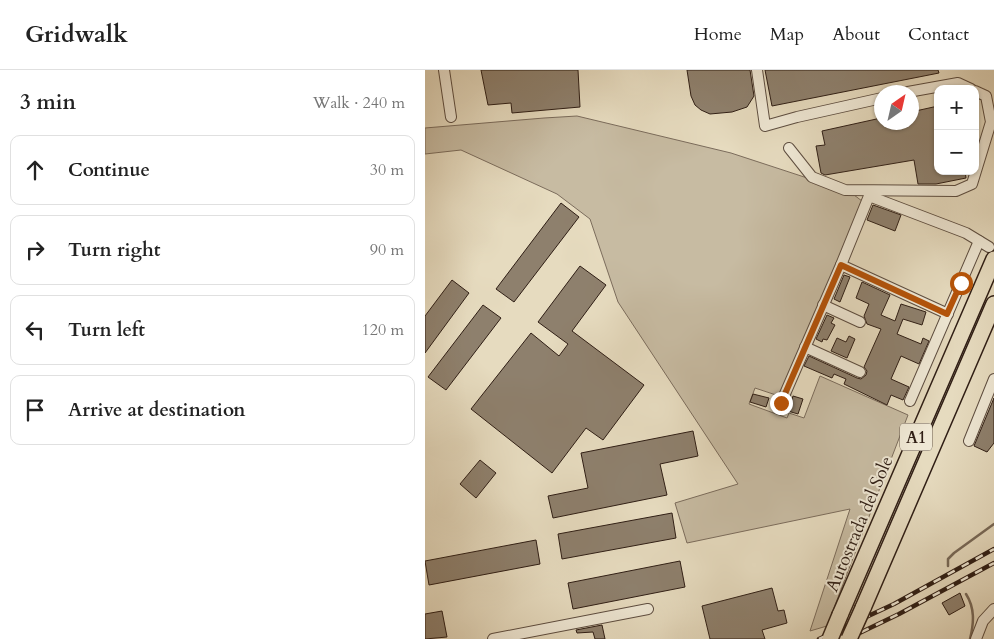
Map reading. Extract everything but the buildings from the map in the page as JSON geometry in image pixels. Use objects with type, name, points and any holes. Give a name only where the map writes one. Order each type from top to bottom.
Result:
[{"type":"highway","name":"Autostrada del Sole","points":[[830,639],[992,253]]},
{"type":"highway","name":"Autostrada del Sole","points":[[849,639],[994,304]]},
{"type":"street","points":[[444,70],[451,117]]},
{"type":"street","points":[[757,70],[765,126],[874,100]]},
{"type":"street","points":[[947,85],[958,83],[962,85]]},
{"type":"street","points":[[919,90],[934,87]]},
{"type":"street","points":[[789,148],[812,177],[845,190],[956,191],[972,184],[991,122],[986,96],[979,93]]},
{"type":"street","points":[[781,403],[869,196],[966,233],[979,241],[992,253]]},
{"type":"street","points":[[910,401],[979,241]]},
{"type":"street","points":[[841,265],[947,314]]},
{"type":"street","points":[[823,305],[860,322]]},
{"type":"street","points":[[805,347],[860,372]]},
{"type":"street","points":[[969,441],[994,379]]},
{"type":"street","points":[[493,639],[648,609]]},
{"type":"street","points":[[976,639],[983,621],[994,610]]},
{"type":"shaded area","points":[[577,116],[731,153],[850,192],[862,201],[862,207],[779,396],[755,388],[749,404],[787,418],[789,413],[804,418],[820,376],[908,415],[827,626],[810,631],[850,509],[687,543],[675,503],[738,484],[618,302],[590,219],[557,194],[461,150],[425,154],[425,128]]},
{"type":"waterway","points":[[948,566],[948,559],[954,553],[994,524]]},
{"type":"waterway","points":[[966,594],[973,616],[970,639]]},
{"type":"railway","points":[[819,639],[894,604],[994,549]]},
{"type":"railway","points":[[847,639],[899,614],[994,563]]},
{"type":"route","points":[[781,403],[841,265],[947,314],[961,283]]}]
